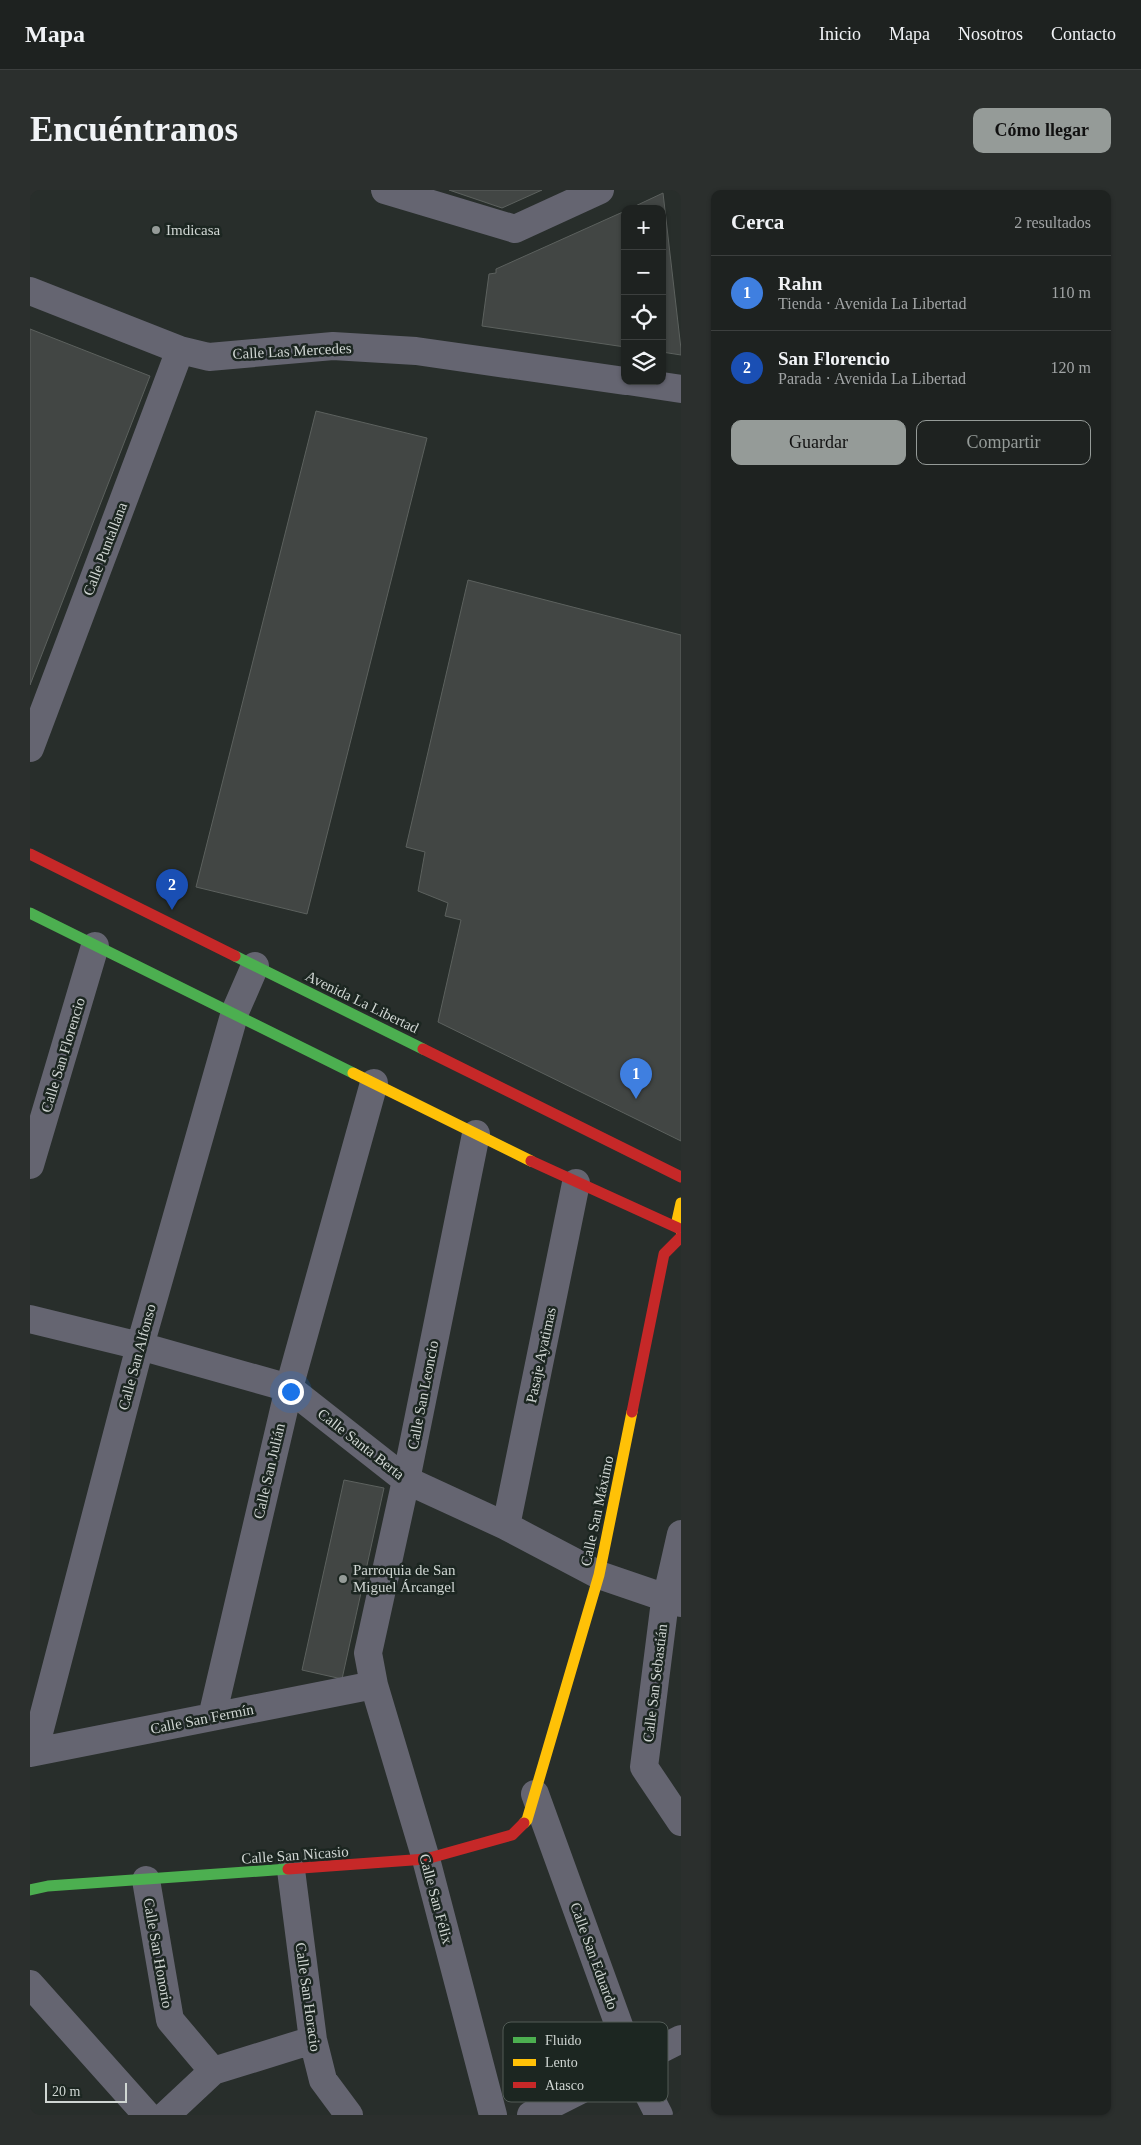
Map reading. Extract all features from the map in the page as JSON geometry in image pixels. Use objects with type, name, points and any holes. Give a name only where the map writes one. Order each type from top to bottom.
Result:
[{"type":"street","points":[[385,190],[515,229],[600,190]]},
{"type":"street","name":"Calle Las Mercedes","points":[[30,291],[180,350],[209,357],[333,346],[416,351],[621,380]]},
{"type":"street","name":"Calle Puntallana","points":[[30,748],[180,350]]},
{"type":"street","name":"Calle Las Mercedes","points":[[654,385],[681,389]]},
{"type":"street","name":"Avenida La Libertad","points":[[30,854],[681,1177]]},
{"type":"street","points":[[30,913],[235,1012],[476,1134],[680,1232]]},
{"type":"street","name":"Calle San Florencio","points":[[30,1164],[95,946]]},
{"type":"street","name":"Calle San Alfonso","points":[[32,1752],[140,1346],[235,1012],[255,966]]},
{"type":"street","name":"Calle San Julián","points":[[212,1717],[289,1388],[374,1083]]},
{"type":"street","name":"Calle San Leoncio","points":[[374,1685],[368,1653],[406,1480],[476,1134]]},
{"type":"street","name":"Pasaje Ayatimas","points":[[506,1526],[576,1182]]},
{"type":"street","points":[[680,1232],[677,1216],[681,1203]]},
{"type":"street","name":"Calle San Máximo","points":[[535,1794],[599,1575],[664,1254],[680,1232]]},
{"type":"street","name":"Calle Santa Berta","points":[[30,1319],[140,1346],[289,1388],[406,1480],[506,1526],[599,1575],[674,1600]]},
{"type":"street","name":"Calle San Sebastián","points":[[681,1534],[674,1600],[644,1766],[681,1822]]},
{"type":"street","name":"Calle San Fermín","points":[[32,1752],[374,1685]]},
{"type":"street","name":"Calle San Félix","points":[[374,1685],[426,1859],[493,2115]]},
{"type":"street","name":"Calle San Nicasio","points":[[30,1890],[48,1886],[426,1859],[512,1835],[527,1820],[535,1794]]},
{"type":"street","name":"Calle San Eduardo","points":[[535,1794],[618,2022]]},
{"type":"street","name":"Calle San Horacio","points":[[291,1870],[313,2040],[323,2080],[349,2115]]},
{"type":"street","name":"Calle San Honorio","points":[[146,1880],[170,2020],[213,2071]]},
{"type":"street","points":[[30,1984],[147,2115]]},
{"type":"street","points":[[668,2046],[681,2039]]},
{"type":"street","points":[[166,2115],[213,2071],[313,2040]]},
{"type":"street","points":[[531,2115],[557,2102]]},
{"type":"street","name":"Calle San Eduardo","points":[[652,2102],[659,2115]]},
{"type":"building","points":[[449,190],[542,190],[502,208]]},
{"type":"building","points":[[663,193],[664,205],[638,205]]},
{"type":"building","points":[[621,213],[621,346],[482,326],[489,274],[496,273],[496,269]]},
{"type":"building","points":[[666,219],[681,349],[681,355],[666,353]]},
{"type":"building","points":[[30,329],[150,376],[30,685]]},
{"type":"building","points":[[316,411],[427,438],[307,914],[196,887]]},
{"type":"building","points":[[468,580],[681,635],[681,1141],[438,1022],[461,920],[445,916],[448,903],[418,891],[425,852],[406,847]]},
{"type":"building","name":"Parroquia de San Miguel Árcangel","points":[[344,1480],[384,1488],[342,1679],[302,1670]]},
{"type":"traffic: fast","points":[[30,913],[353,1073]]},
{"type":"traffic: fast","points":[[235,956],[423,1049]]},
{"type":"traffic: fast","points":[[30,1890],[48,1886],[288,1869]]},
{"type":"traffic: slow","points":[[353,1073],[531,1161]]},
{"type":"traffic: slow","points":[[681,1203],[677,1221],[681,1231]]},
{"type":"traffic: slow","points":[[524,1823],[527,1820],[599,1575],[632,1412]]},
{"type":"traffic: jam","points":[[30,854],[235,956]]},
{"type":"traffic: jam","points":[[423,1049],[681,1177]]},
{"type":"traffic: jam","points":[[531,1161],[678,1228]]},
{"type":"traffic: jam","points":[[632,1412],[664,1254],[681,1237]]},
{"type":"traffic: jam","points":[[288,1869],[426,1859],[512,1835],[524,1823]]},
{"type":"place","name":"Imdicasa","points":[[156,230]]},
{"type":"place","name":"San Florencio","points":[[172,910]]},
{"type":"place","name":"Rahn","points":[[636,1099]]},
{"type":"place","name":"Parroquia de San Miguel Árcangel","points":[[343,1579]]}]
